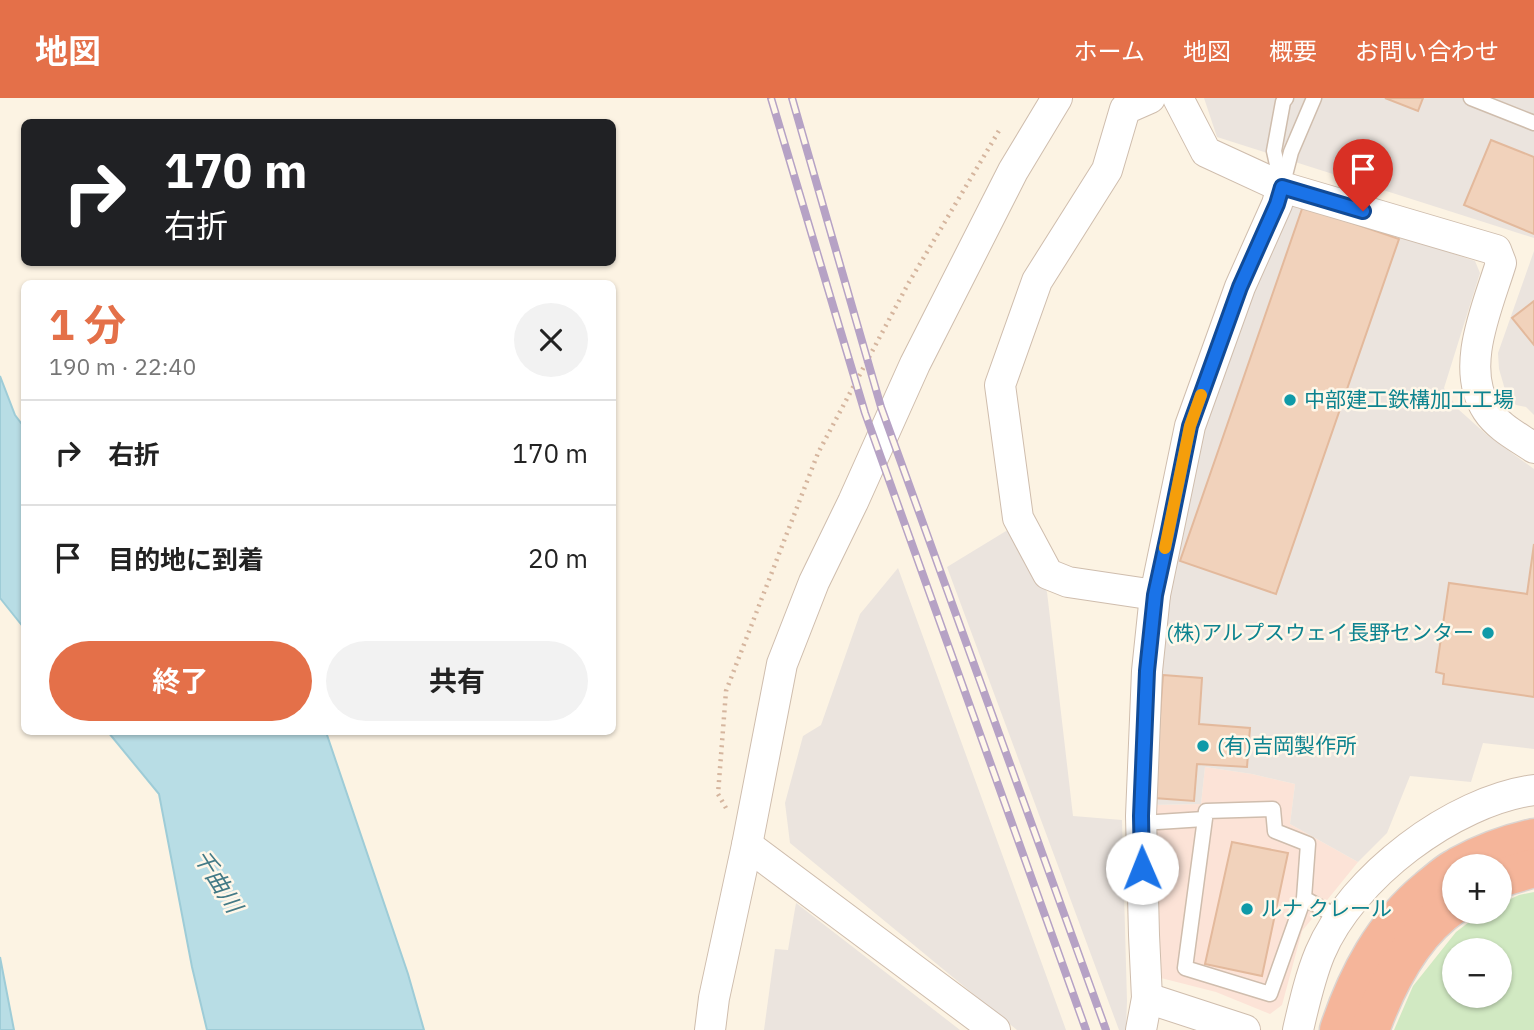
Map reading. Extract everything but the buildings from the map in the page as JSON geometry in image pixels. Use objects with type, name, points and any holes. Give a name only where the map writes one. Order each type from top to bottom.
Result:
[{"type":"highway","points":[[1484,854],[1511,843],[1534,838]]},
{"type":"highway","points":[[1512,874],[1534,868]]},
{"type":"highway","points":[[1339,1030],[1350,996],[1391,926],[1418,897],[1442,878]]},
{"type":"highway","points":[[1370,1030],[1396,970],[1419,938],[1442,915]]},
{"type":"street","points":[[710,1030],[713,998],[747,845],[782,664],[814,582],[915,364],[1013,171],[1058,98]]},
{"type":"street","points":[[1150,98],[1125,109],[1107,170],[1037,281],[1000,386],[1018,518],[1048,574],[1068,582],[1155,595]]},
{"type":"street","points":[[1178,98],[1206,152],[1282,187],[1496,250],[1501,263],[1476,346],[1478,388],[1487,410],[1502,426],[1534,448]]},
{"type":"street","points":[[1141,1030],[1147,998],[1142,823],[1147,671],[1155,595],[1190,426],[1240,287],[1282,187]]},
{"type":"street","points":[[1298,1030],[1321,952],[1339,918],[1378,872],[1416,840],[1468,811],[1516,793],[1534,790]]},
{"type":"street","points":[[747,845],[995,1030]]},
{"type":"street","points":[[1147,998],[1245,1030]]},
{"type":"lane","points":[[1282,187],[1291,152],[1314,98]]},
{"type":"lane","points":[[1471,98],[1534,123]]},
{"type":"lane","points":[[1282,187],[1274,151],[1284,99]]},
{"type":"lane","points":[[1273,809],[1275,831],[1308,844],[1304,898],[1270,994],[1185,968],[1206,811],[1273,809]]},
{"type":"lane","points":[[1142,823],[1204,819]]},
{"type":"lane","points":[[1304,898],[1339,918]]},
{"type":"path","points":[[747,845],[718,794],[726,691],[818,453],[908,284],[1000,129]]},
{"type":"shaded area","points":[[1204,98],[1534,98],[1534,238],[1217,137]]},
{"type":"shaded area","points":[[1293,201],[1475,261],[1480,273],[1444,388],[1458,409],[1487,435],[1534,469],[1534,749],[1483,743],[1471,782],[1410,776],[1387,833],[1358,862],[1290,824],[1295,784],[1205,767],[1201,804],[1151,805],[1159,665],[1175,540],[1225,358]]},
{"type":"shaded area","points":[[1534,251],[1534,415],[1526,407],[1516,405],[1506,393],[1499,369],[1498,353]]},
{"type":"shaded area","points":[[1011,528],[1047,592],[1073,816],[1122,820],[1126,1030],[1119,1030],[947,567]]},
{"type":"shaded area","points":[[898,568],[1066,1030],[1017,1030],[790,843],[785,803],[803,736],[821,725],[860,614]]},
{"type":"shaded area","points":[[1205,767],[1295,784],[1290,824],[1358,862],[1302,931],[1282,1005],[1270,1014],[1216,992],[1161,978],[1151,805],[1201,804]]},
{"type":"shaded area","points":[[796,903],[960,1030],[764,1030],[775,949],[788,950]]},
{"type":"green space","points":[[1534,892],[1534,1030],[1394,1030],[1413,986],[1442,950],[1442,1008],[1512,1008],[1512,938],[1451,938],[1467,924],[1512,924],[1512,898]]},
{"type":"water","points":[[0,376],[15,415],[21,423],[21,624],[0,598]]},
{"type":"water","name":"千曲川","points":[[110,735],[327,735],[408,974],[424,1030],[207,1030],[192,967],[159,794]]},
{"type":"water","points":[[0,957],[14,1030],[0,1030]]},
{"type":"railway","points":[[771,98],[865,413],[1086,1030]]},
{"type":"railway","points":[[792,98],[881,407],[1106,1030]]},
{"type":"slow traffic","points":[[1165,548],[1190,426],[1201,395]]},
{"type":"place","name":"中部建工鉄構加工工場","points":[[1290,400]]},
{"type":"place","name":"(株)アルプスウェイ長野センター","points":[[1488,633]]},
{"type":"place","name":"(有)吉岡製作所","points":[[1203,746]]},
{"type":"place","name":"ルナ クレール","points":[[1247,909]]},
{"type":"route","points":[[1142,868],[1141,816],[1147,671],[1155,595],[1190,426],[1240,287],[1282,187],[1363,211]]}]
